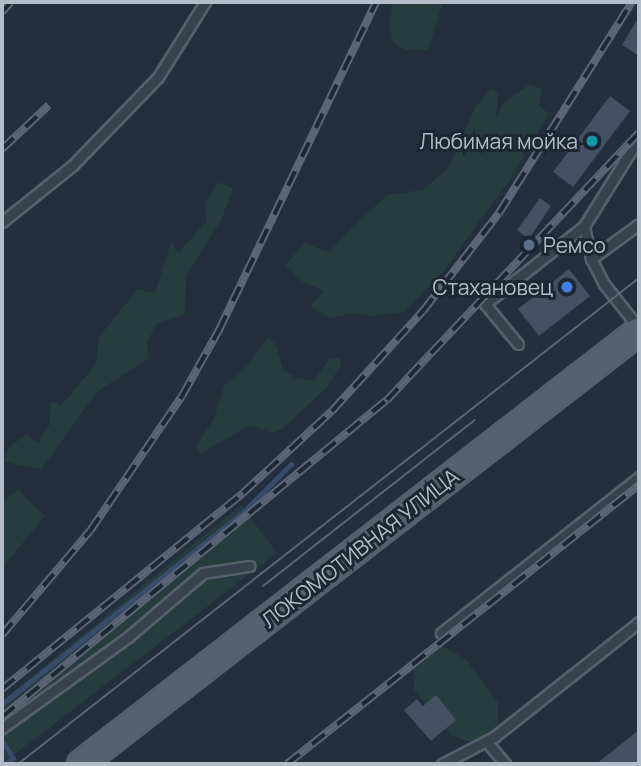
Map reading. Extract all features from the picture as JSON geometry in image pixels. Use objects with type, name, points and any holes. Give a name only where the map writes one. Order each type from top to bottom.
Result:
[{"type":"main road","name":"ЛОКОМОТИВНАЯ УЛИЦА","points":[[80,764],[639,330]]},
{"type":"lane","points":[[2,222],[73,165],[158,77],[205,2]]},
{"type":"lane","points":[[518,344],[485,304],[584,226],[639,138]]},
{"type":"lane","points":[[591,259],[639,224]]},
{"type":"lane","points":[[584,226],[591,259],[604,284],[639,330]]},
{"type":"lane","points":[[441,633],[639,477]]},
{"type":"lane","points":[[2,728],[128,637],[203,573],[249,566]]},
{"type":"lane","points":[[442,764],[486,741],[639,622]]},
{"type":"lane","points":[[486,741],[505,764]]},
{"type":"green space","points":[[393,2],[443,2],[428,50],[405,50],[393,42],[389,25]]},
{"type":"green space","points":[[530,84],[542,89],[539,105],[549,114],[514,174],[442,273],[405,312],[370,316],[351,313],[329,318],[311,306],[324,291],[303,282],[285,265],[305,243],[327,252],[387,195],[422,190],[448,169],[476,106],[491,89],[498,94],[496,116],[505,102]]},
{"type":"green space","points":[[218,182],[233,189],[221,220],[186,276],[185,314],[156,324],[147,343],[149,358],[98,391],[41,469],[4,462],[9,447],[27,434],[38,443],[49,426],[51,401],[61,406],[96,364],[99,337],[138,289],[155,293],[171,242],[178,253],[207,221],[205,204]]},
{"type":"green space","points":[[268,338],[275,343],[283,369],[297,379],[314,380],[330,358],[340,358],[341,366],[325,389],[282,429],[271,433],[250,425],[200,454],[197,445],[214,419],[224,386],[247,366]]},
{"type":"green space","points":[[18,490],[45,516],[2,568],[2,502]]},
{"type":"green space","points":[[241,505],[277,553],[2,764],[2,701]]},
{"type":"green space","points":[[441,646],[466,659],[498,703],[498,729],[473,744],[451,735],[414,689],[414,660]]},
{"type":"building","points":[[639,17],[639,56],[622,45]]},
{"type":"building","name":"Любимая мойка","points":[[610,96],[630,111],[573,187],[553,172]]},
{"type":"building","points":[[540,198],[551,206],[529,239],[517,230]]},
{"type":"building","points":[[569,269],[590,296],[539,336],[518,309]]},
{"type":"building","points":[[436,695],[456,720],[431,741],[404,710],[417,699],[423,706]]},
{"type":"building","points":[[639,730],[639,764],[596,764]]},
{"type":"waterway","points":[[2,704],[243,512],[291,464]]},
{"type":"waterway","points":[[4,744],[13,758],[5,764]]},
{"type":"tram line","points":[[18,764],[639,278]]},
{"type":"tram line","points":[[263,586],[475,420]]},
{"type":"railway","points":[[2,12],[11,2]]},
{"type":"railway","points":[[2,635],[90,531],[182,396],[219,330],[376,2]]},
{"type":"railway","points":[[2,689],[243,493],[332,411],[423,311],[499,213],[632,2]]},
{"type":"railway","points":[[2,149],[49,105]]},
{"type":"railway","points":[[2,717],[387,400],[639,133]]},
{"type":"railway","points":[[287,764],[639,485]]},
{"type":"place","name":"Любимая мойка","points":[[592,141]]},
{"type":"place","name":"Ремсо","points":[[529,245]]},
{"type":"place","name":"Стахановец","points":[[567,287]]}]
